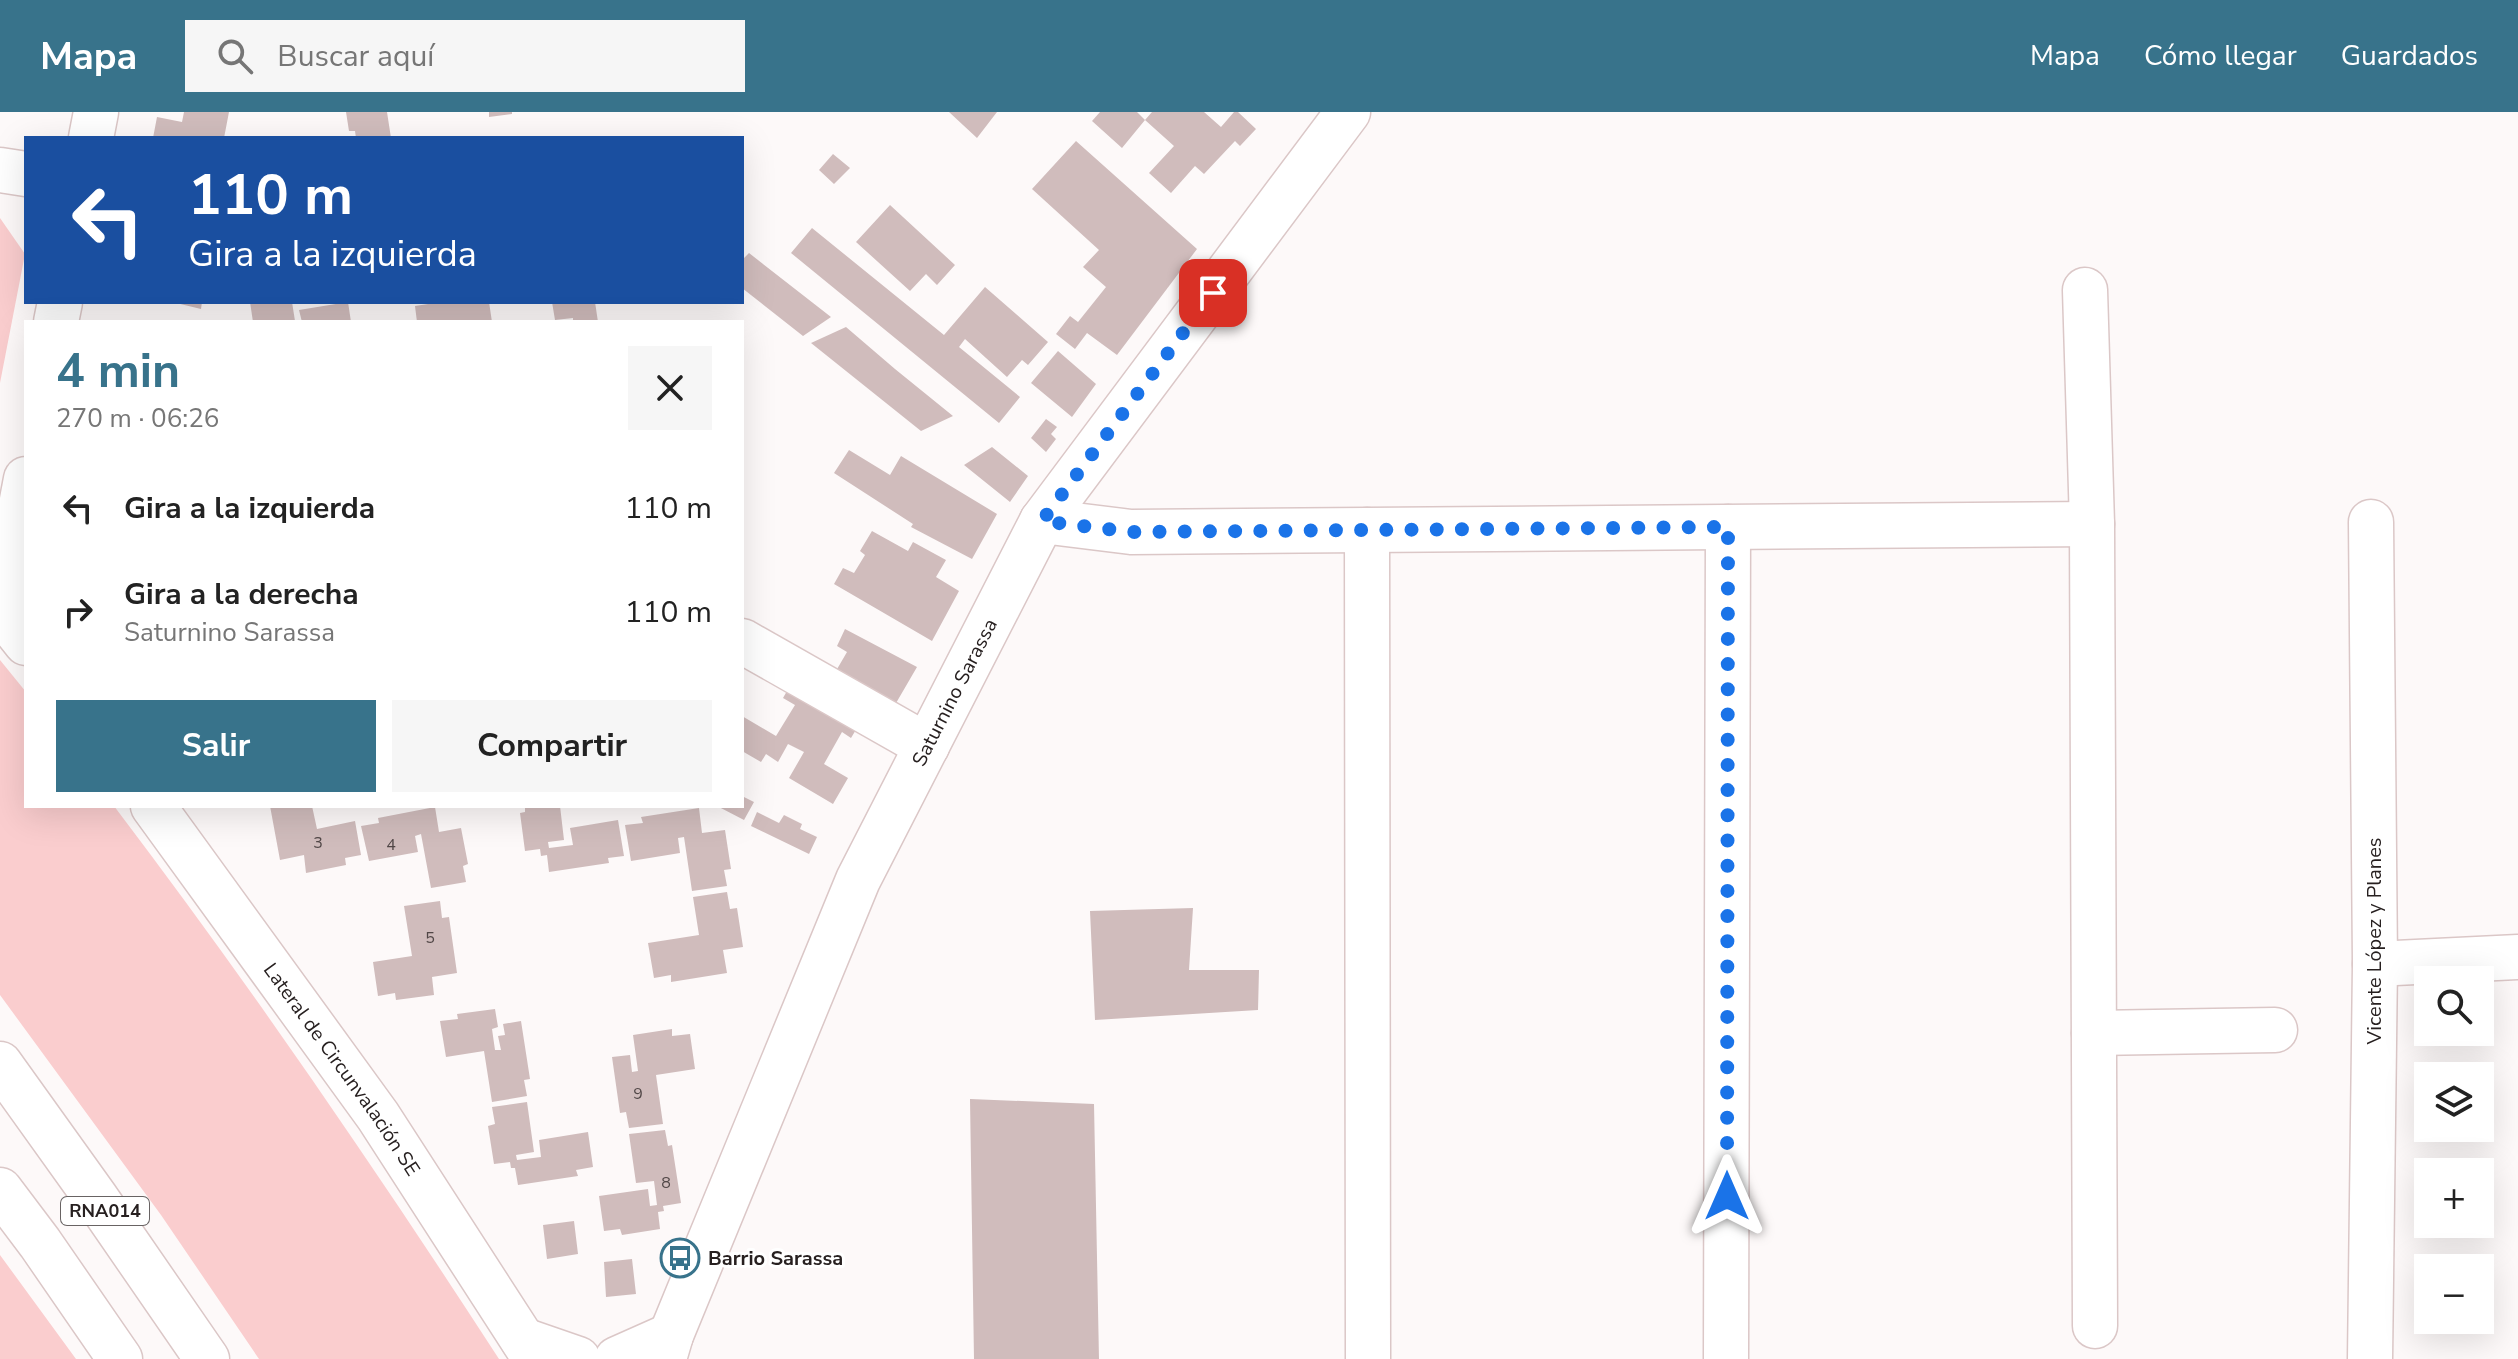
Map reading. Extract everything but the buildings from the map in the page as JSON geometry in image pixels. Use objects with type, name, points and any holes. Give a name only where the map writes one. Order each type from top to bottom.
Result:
[{"type":"main road","points":[[91,136],[96,112]]},
{"type":"main road","name":"Saturnino Sarassa","points":[[667,1347],[858,880],[1042,521],[1345,113]]},
{"type":"main road","points":[[0,170],[24,174]]},
{"type":"main road","points":[[2085,290],[2092,524],[2095,1326]]},
{"type":"main road","points":[[24,489],[0,611],[24,641]]},
{"type":"main road","points":[[1042,521],[1131,532],[2092,524]]},
{"type":"main road","name":"Vicente López y Planes","points":[[2370,1359],[2375,964],[2371,522]]},
{"type":"main road","points":[[1726,1359],[1728,527]]},
{"type":"main road","points":[[1367,530],[1368,1359]]},
{"type":"main road","points":[[744,642],[927,746]]},
{"type":"main road","name":"Lateral de Circunvalación SE","points":[[154,808],[378,1116],[529,1350],[578,1359]]},
{"type":"main road","points":[[2375,964],[2518,957]]},
{"type":"main road","points":[[2094,1033],[2275,1030]]},
{"type":"main road","name":"RNA014","points":[[0,1064],[207,1359]]},
{"type":"main road","name":"RNA014","points":[[0,1190],[120,1359]]},
{"type":"main road","points":[[617,1359],[667,1347]]},
{"type":"shaded area","points":[[0,218],[24,253],[24,259],[0,383]]},
{"type":"shaded area","points":[[0,660],[24,690],[24,808],[115,808],[312,1079],[499,1359],[259,1359],[161,1215],[0,995]]},
{"type":"shaded area","points":[[0,1255],[76,1359],[0,1359]]},
{"type":"place","name":"Barrio Sarassa","points":[[680,1258]]},
{"type":"route","points":[[1213,293],[1042,521],[1131,532],[1728,527],[1727,1196]]}]
